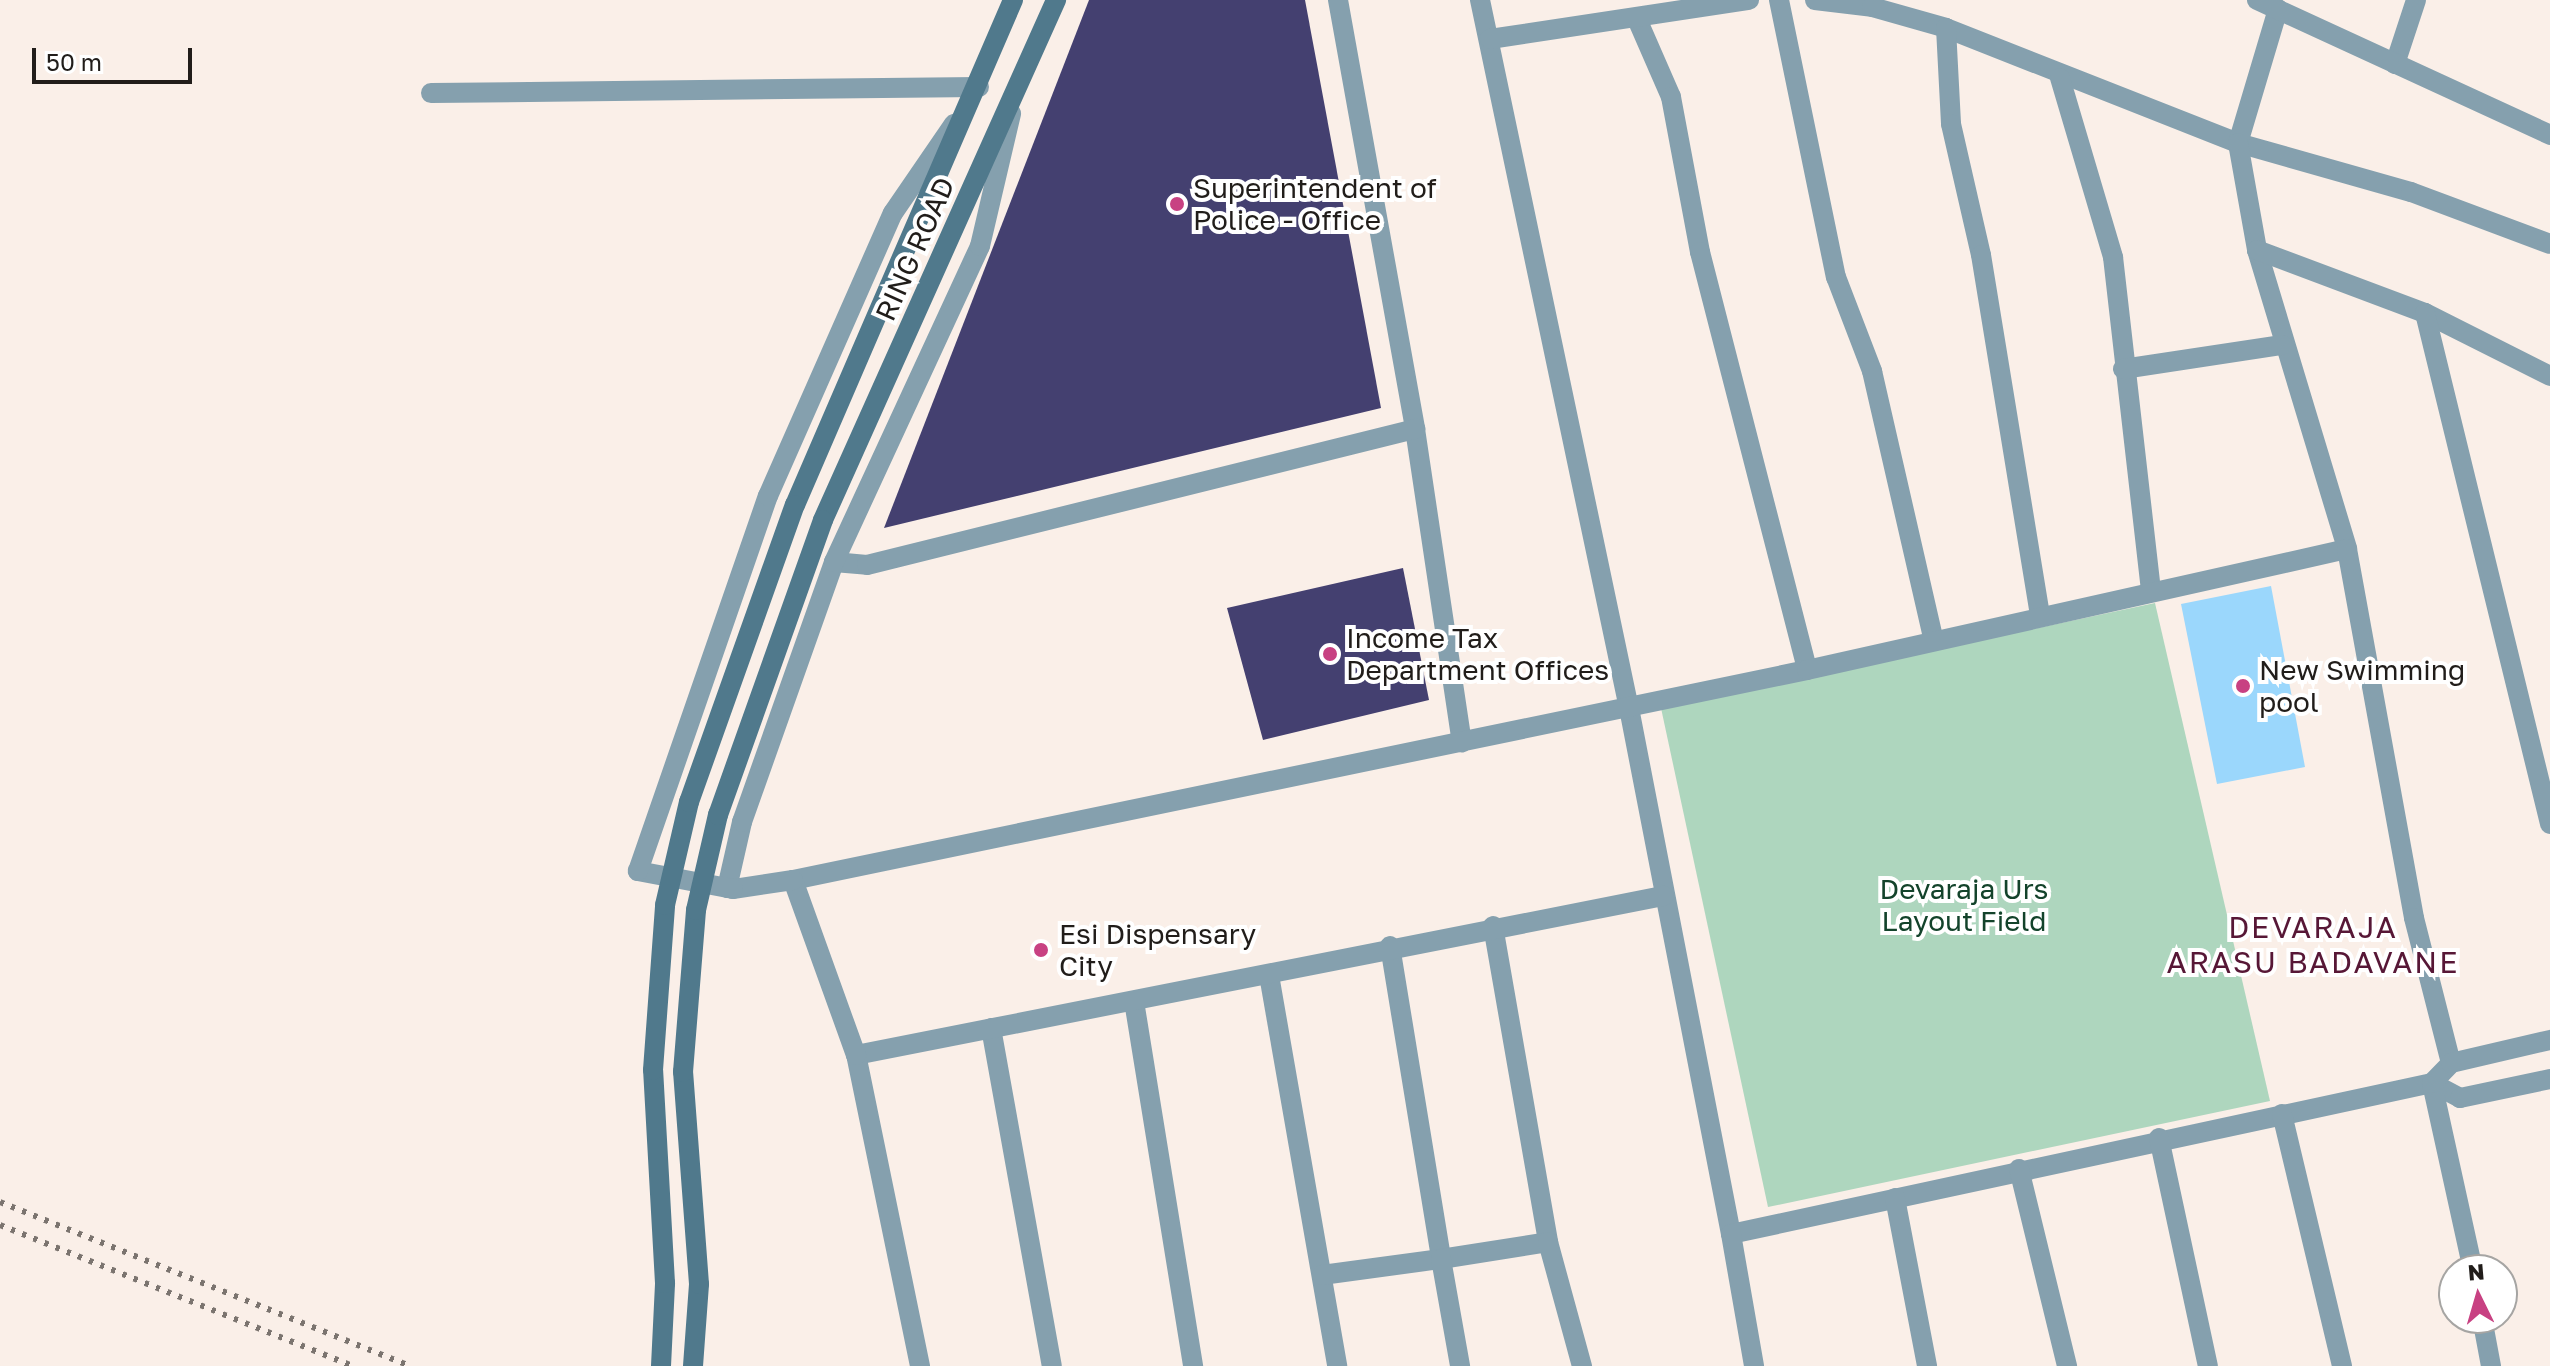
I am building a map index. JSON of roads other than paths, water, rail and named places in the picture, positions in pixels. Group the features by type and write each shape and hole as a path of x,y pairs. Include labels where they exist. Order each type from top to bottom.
{"main road":[{"path":"661,1366 665,1283 653,1070 665,905 689,802 795,505 979,87 1013,0"},
{"name":"RING ROAD","path":"693,1366 699,1284 683,1072 696,910 718,815 823,520 1056,0"}],"street":[{"path":"1338,0 1415,429 1462,742"},
{"path":"1480,0 1629,708 1754,1366"},
{"path":"1490,39 1749,0"},
{"path":"1779,0 1836,277 1872,371 1934,641"},
{"path":"1815,0 1872,7 1946,28 2060,78 2238,143 2411,192 2550,244"},
{"path":"2257,0 2550,135"},
{"path":"2395,64 2416,0"},
{"path":"2278,9 2238,143 2257,250 2282,345 2347,549 2414,918 2451,1063"},
{"path":"1637,19 1671,97 1700,252 1807,670"},
{"path":"1946,28 1951,124 1981,255 2040,617"},
{"path":"2060,78 2113,257 2123,369 2151,591"},
{"path":"431,93 979,87"},
{"path":"979,87 893,213 768,496 638,871 727,888 793,880 1629,708 2347,549"},
{"path":"727,888 742,822 834,562 980,246 1016,91"},
{"path":"2257,250 2425,313 2550,376"},
{"path":"2425,313 2550,824"},
{"path":"2123,369 2282,345"},
{"path":"834,562 867,565 1415,429"},
{"path":"793,880 856,1055 920,1366"},
{"path":"856,1055 1269,975 1390,946 1663,896"},
{"path":"1493,926 1548,1242 1582,1366"},
{"path":"1390,946 1460,1366"},
{"path":"1269,975 1337,1366"},
{"path":"1134,1001 1193,1366"},
{"path":"991,1028 1052,1366"},
{"path":"1731,1234 2159,1138 2432,1083 2451,1063 2550,1040"},
{"path":"2432,1083 2460,1098 2550,1079"},
{"path":"2432,1083 2469,1254"},
{"path":"2282,1114 2342,1366"},
{"path":"2159,1138 2208,1366"},
{"path":"2019,1169 2067,1366"},
{"path":"1895,1198 1927,1366"},
{"path":"1322,1275 1548,1242"},
{"path":"2485,1334 2491,1366"}],"water":[{"name":"New Swimming pool","path":"2271,586 2305,767 2217,784 2181,604"}],"railway":[{"path":"0,1202 409,1366"},
{"path":"0,1225 353,1366"}],"place":[{"name":"Superintendent of Police - Office","path":"1177,204"},
{"name":"Income Tax Department Offices","path":"1330,654"},
{"name":"New Swimming pool","path":"2243,686"},
{"name":"Esi Dispensary City","path":"1041,950"}],"district":[{"name":"DEVARAJA ARASU BADAVANE","path":"2313,944"}],"park label":[{"name":"Devaraja Urs Layout Field","path":"1964,905"}]}
